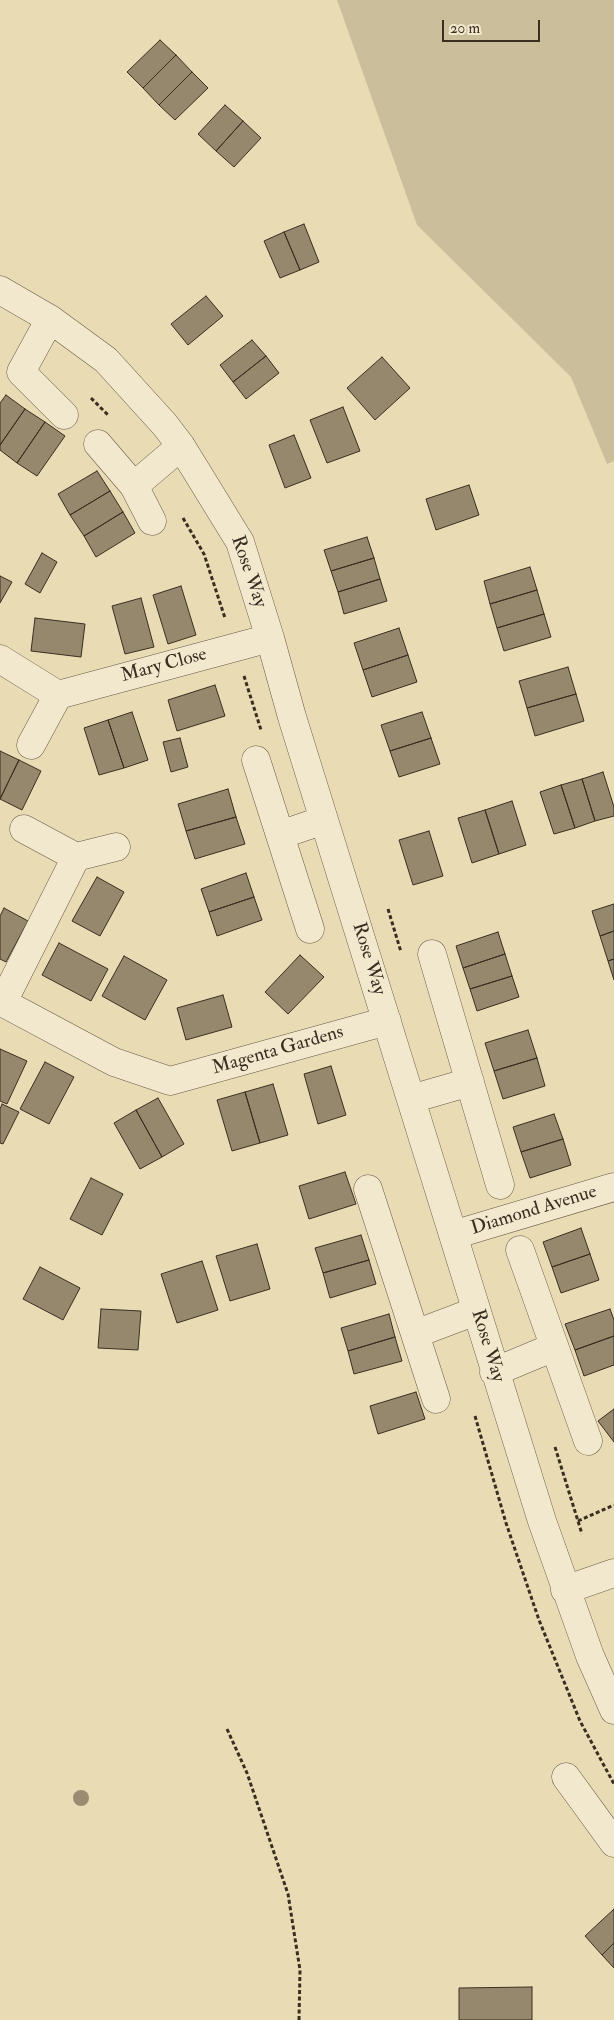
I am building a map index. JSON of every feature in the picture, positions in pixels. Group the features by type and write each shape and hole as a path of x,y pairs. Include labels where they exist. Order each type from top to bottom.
{"street":[{"name":"Rose Way","path":"0,290 50,318 106,360 165,425 181,446 240,542 494,1372 565,1590 590,1656 614,1710"},
{"path":"50,318 21,372 64,415"},
{"path":"98,444 134,486 152,521"},
{"path":"134,486 181,446"},
{"name":"Mary Close","path":"58,695 270,638"},
{"path":"7,663 58,695 31,745"},
{"path":"256,760 310,929"},
{"path":"280,835 324,820"},
{"path":"24,828 76,857 116,848"},
{"path":"2,1002 76,857"},
{"path":"432,954 500,1185"},
{"name":"Magenta Gardens","path":"2,1002 114,1062 170,1081 387,1021"},
{"path":"411,1099 470,1082"},
{"name":"Diamond Avenue","path":"453,1235 614,1187"},
{"path":"368,1189 436,1399"},
{"path":"520,1250 588,1441"},
{"path":"415,1334 476,1312"},
{"path":"494,1372 554,1347"},
{"path":"565,1590 614,1572"},
{"path":"566,1777 614,1843"}],"path":[{"path":"578,1521 614,1505"},
{"path":"227,1729 247,1773 288,1894 300,1970 299,2020"}],"shaded area":[{"path":"337,0 614,0 614,461 607,464 571,377 417,225"}],"building":[{"path":"160,40 176,55 143,88 127,72"},
{"path":"176,55 192,72 159,105 143,88"},
{"path":"192,72 208,88 175,120 159,105"},
{"path":"225,105 243,121 216,151 198,134"},
{"path":"243,121 261,138 234,167 216,151"},
{"path":"304,224 319,262 300,270 284,232"},
{"path":"284,232 300,270 280,278 264,241"},
{"path":"206,296 223,316 188,345 171,324"},
{"path":"252,340 266,356 233,382 220,365"},
{"path":"266,356 279,373 246,399 233,382"},
{"path":"382,357 410,388 375,420 347,388"},
{"path":"6,395 25,409 0,445 0,403"},
{"path":"343,407 360,451 327,463 310,420"},
{"path":"25,409 45,422 17,463 0,450 0,445"},
{"path":"45,422 65,436 37,476 17,463"},
{"path":"294,435 311,478 285,488 269,445"},
{"path":"97,471 110,491 70,515 58,494"},
{"path":"469,485 479,515 436,530 426,499"},
{"path":"110,491 123,512 84,536 70,515"},
{"path":"123,512 135,533 96,557 84,536"},
{"path":"367,537 374,558 331,571 324,550"},
{"path":"42,553 57,562 40,593 25,584"},
{"path":"374,558 380,579 338,592 331,571"},
{"path":"530,567 537,590 490,604 484,581"},
{"path":"0,576 12,582 0,603"},
{"path":"380,579 387,601 344,614 338,592"},
{"path":"181,586 196,635 168,644 153,595"},
{"path":"537,590 544,614 497,628 490,604"},
{"path":"141,598 154,647 125,654 112,606"},
{"path":"544,614 551,637 504,651 497,628"},
{"path":"35,618 85,624 81,657 31,651"},
{"path":"399,628 408,655 363,670 354,643"},
{"path":"408,655 417,682 372,697 363,670"},
{"path":"568,667 576,694 527,708 519,681"},
{"path":"215,685 225,716 177,731 168,700"},
{"path":"576,694 584,721 535,736 527,708"},
{"path":"132,712 148,760 124,768 108,720"},
{"path":"422,712 431,738 390,751 381,725"},
{"path":"108,720 124,768 99,775 84,728"},
{"path":"180,738 188,767 171,772 163,742"},
{"path":"431,738 440,764 399,777 390,751"},
{"path":"0,751 19,760 0,799"},
{"path":"19,760 41,771 22,810 0,799"},
{"path":"603,772 614,807 614,816 595,821 582,779"},
{"path":"582,779 595,821 575,828 561,785"},
{"path":"561,785 575,828 554,834 540,792"},
{"path":"228,789 236,817 186,831 178,804"},
{"path":"512,801 526,845 499,854 485,810"},
{"path":"485,810 499,854 472,863 458,818"},
{"path":"236,817 245,844 195,859 186,831"},
{"path":"429,831 443,876 413,885 399,840"},
{"path":"246,873 254,897 209,912 201,889"},
{"path":"97,877 124,892 100,936 72,921"},
{"path":"254,897 262,920 217,936 209,912"},
{"path":"614,904 614,931 600,936 592,911"},
{"path":"4,908 28,921 6,962 0,959 0,916"},
{"path":"614,931 614,959 608,961 600,936"},
{"path":"498,932 505,954 463,968 456,946"},
{"path":"59,943 108,969 91,1001 42,975"},
{"path":"505,954 512,976 470,989 463,968"},
{"path":"300,955 324,977 288,1014 265,992"},
{"path":"124,956 167,980 145,1020 102,996"},
{"path":"614,959 614,980 608,961"},
{"path":"512,976 519,997 477,1011 470,989"},
{"path":"223,995 232,1027 186,1040 177,1008"},
{"path":"528,1030 537,1058 494,1071 485,1043"},
{"path":"0,1049 27,1061 7,1104 0,1101"},
{"path":"537,1058 545,1086 503,1099 494,1071"},
{"path":"45,1062 74,1077 49,1124 20,1109"},
{"path":"331,1066 346,1115 318,1124 304,1074"},
{"path":"273,1084 288,1135 260,1143 245,1092"},
{"path":"245,1092 260,1143 232,1151 217,1100"},
{"path":"158,1098 184,1144 162,1157 136,1110"},
{"path":"2,1104 19,1112 3,1144 0,1143 0,1109"},
{"path":"136,1110 162,1157 140,1169 114,1123"},
{"path":"554,1114 563,1139 521,1152 513,1127"},
{"path":"563,1139 571,1165 530,1178 521,1152"},
{"path":"345,1172 356,1204 309,1219 299,1186"},
{"path":"91,1178 123,1194 102,1235 70,1219"},
{"path":"581,1228 590,1254 552,1267 543,1242"},
{"path":"361,1235 369,1260 323,1273 315,1248"},
{"path":"257,1244 270,1289 230,1301 216,1256"},
{"path":"590,1254 599,1280 561,1293 552,1267"},
{"path":"369,1260 376,1284 330,1298 323,1273"},
{"path":"202,1261 218,1310 177,1323 161,1274"},
{"path":"40,1267 80,1288 63,1320 23,1299"},
{"path":"101,1309 141,1311 138,1350 98,1348"},
{"path":"610,1309 614,1320 614,1336 575,1350 565,1324"},
{"path":"389,1314 395,1337 348,1351 341,1328"},
{"path":"614,1336 614,1365 584,1376 575,1350"},
{"path":"395,1337 402,1361 354,1374 348,1351"},
{"path":"416,1392 425,1419 378,1434 370,1406"},
{"path":"614,1409 614,1442 598,1421"},
{"path":"614,1909 614,1943 602,1955 585,1936"},
{"path":"614,1943 614,1968 602,1955"},
{"path":"532,1987 532,2020 459,2020 459,1988"}]}
